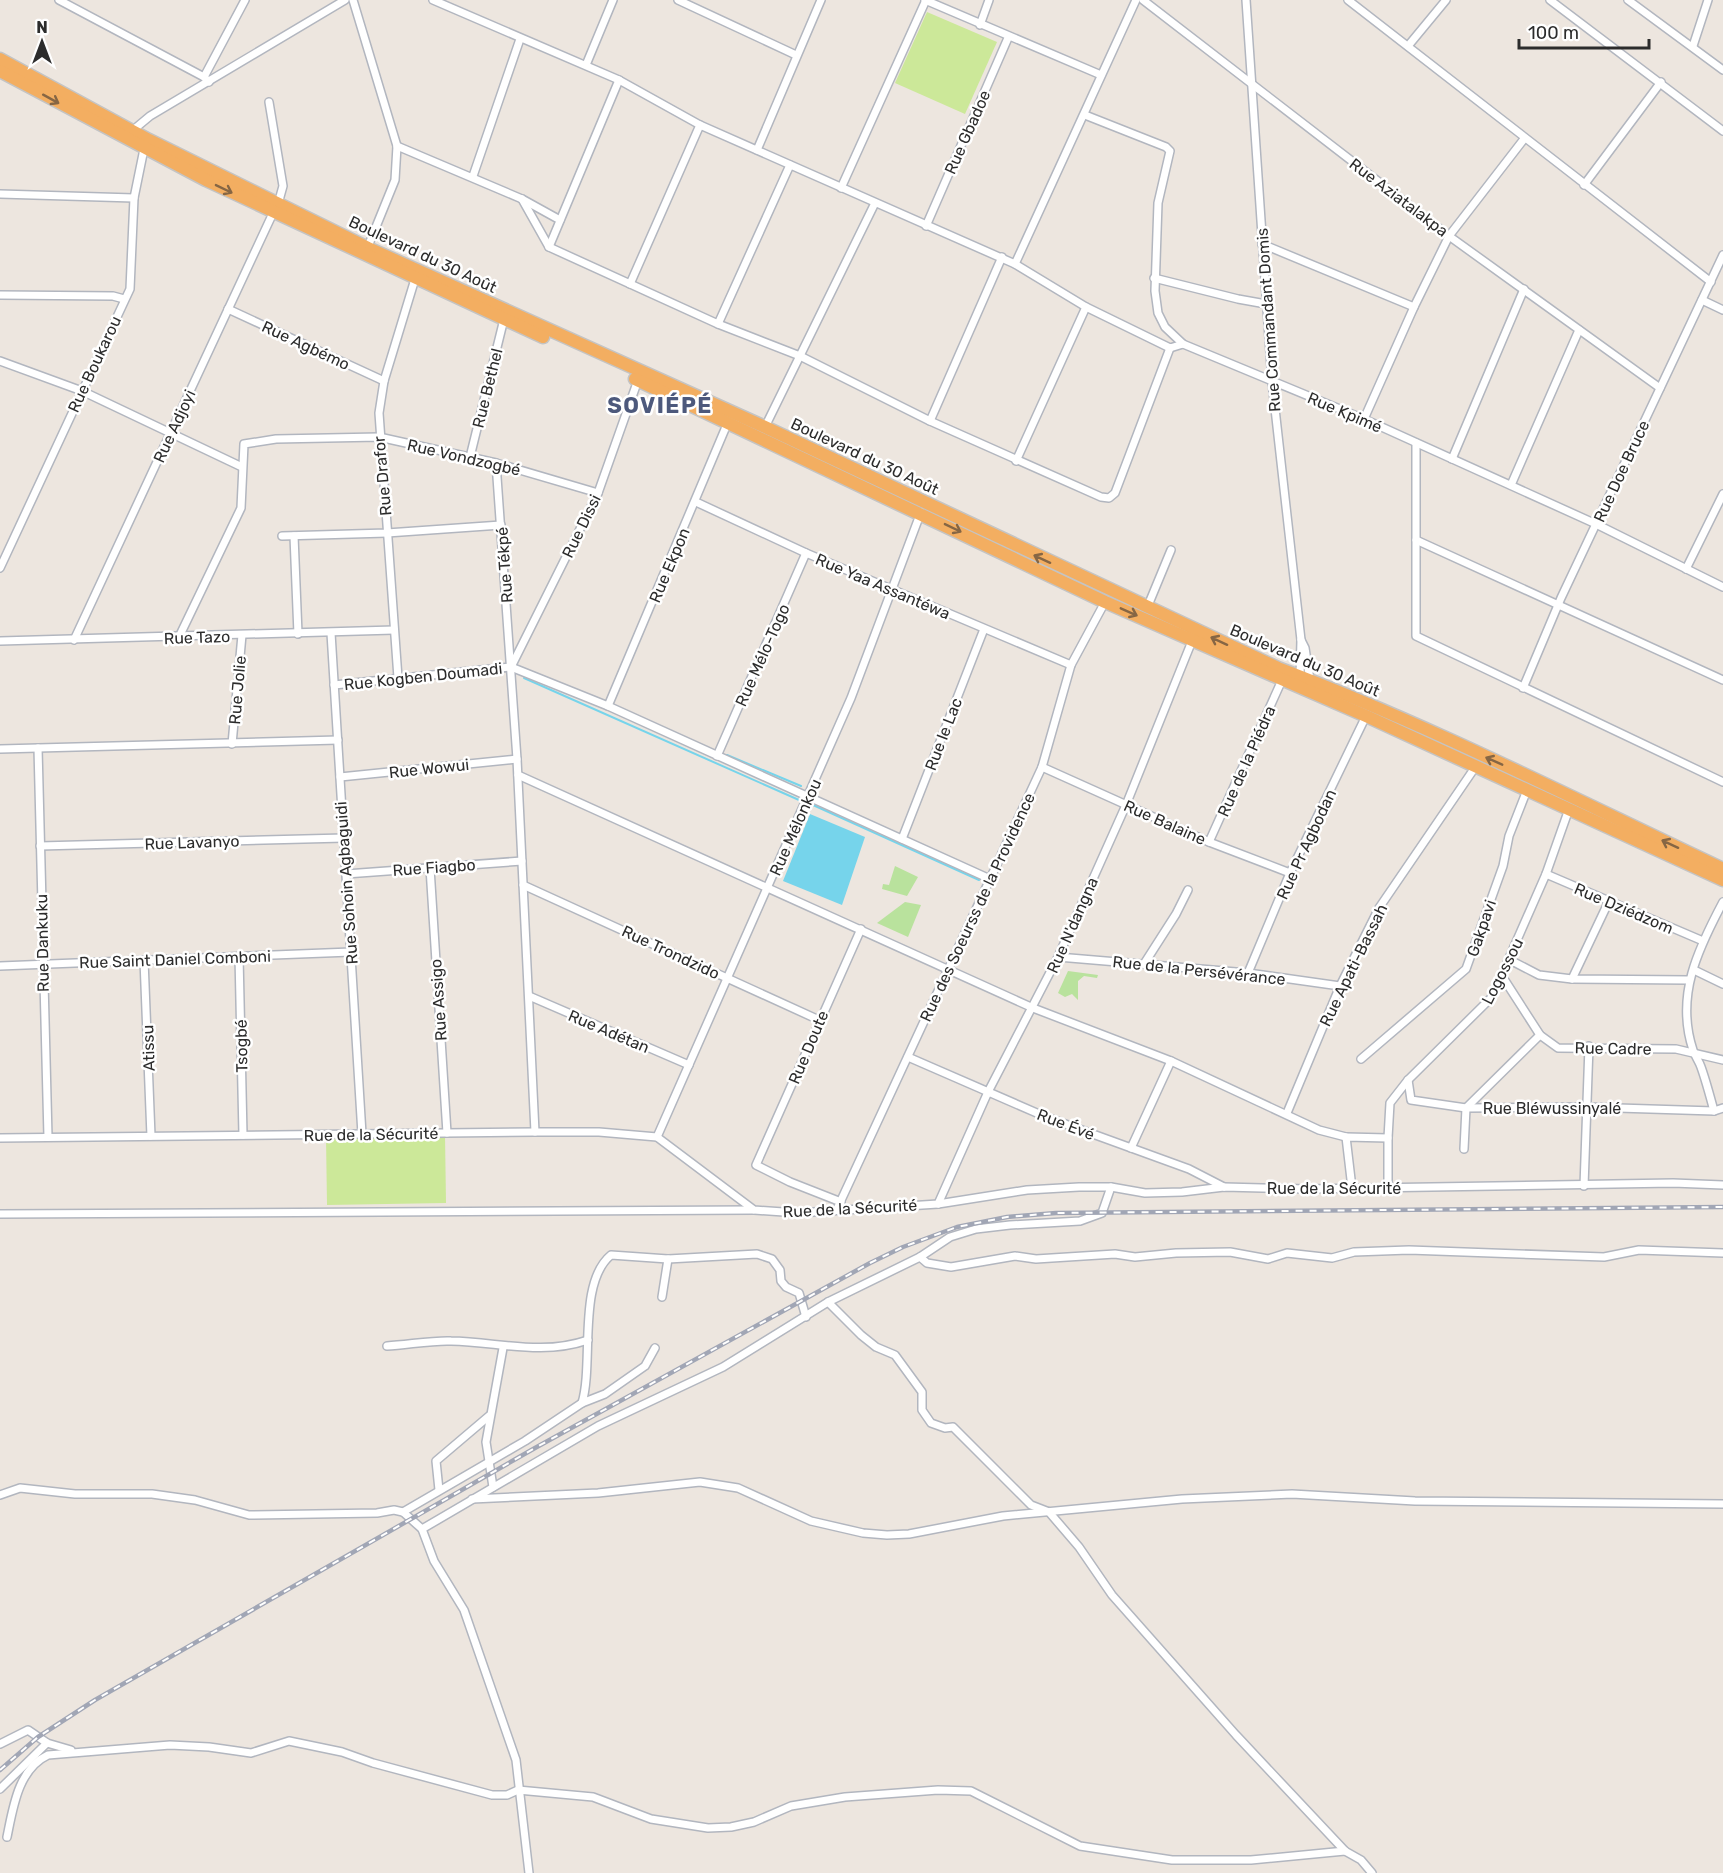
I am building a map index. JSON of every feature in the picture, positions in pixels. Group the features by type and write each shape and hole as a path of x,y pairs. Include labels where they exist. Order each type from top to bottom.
{"highway":[{"name":"Boulevard du 30 Août","path":"0,59 146,145 366,252 1147,608 1366,716 1527,790 1722,874"},
{"name":"Boulevard du 30 Août","path":"0,71 130,135"},
{"name":"Boulevard du 30 Août","path":"366,252 415,279 728,422 762,432"},
{"name":"Boulevard du 30 Août","path":"923,507 1105,602 1282,680 1303,683 1503,765 1722,874"}],"street":[{"path":"58,0 206,79"},
{"path":"206,79 245,0"},
{"path":"130,135 206,79 345,0"},
{"path":"353,0 397,146 395,180 366,252"},
{"path":"434,0 619,80 700,125 926,226 1002,257 1086,307 1170,348 1183,344 1165,327 1158,313 1154,278 1158,203 1170,151 1166,147 1084,115"},
{"path":"586,65 613,0"},
{"path":"678,0 796,56"},
{"path":"757,150 821,0"},
{"path":"841,188 925,0 1008,38 1101,75"},
{"path":"980,24 989,0"},
{"path":"1015,264 1136,0"},
{"name":"Rue Aziatalakpa","path":"1143,0 1449,236 1660,388"},
{"name":"Rue Commandant Domis","path":"1246,0 1272,382 1303,683"},
{"path":"1348,0 1711,282"},
{"path":"1408,45 1446,0"},
{"path":"1550,0 1661,81 1723,131"},
{"path":"1628,0 1723,70"},
{"path":"1693,46 1708,0"},
{"name":"Rue Gbadoe","path":"926,226 1008,38"},
{"path":"473,176 520,39"},
{"path":"549,247 619,80"},
{"path":"1584,185 1661,81"},
{"name":"Rue Adjoyi","path":"74,640 275,208 283,186 269,102"},
{"path":"630,284 700,125"},
{"path":"1364,419 1414,307 1449,236 1524,138"},
{"name":"Rue Boukarou","path":"0,568 130,289 134,198 146,145"},
{"path":"397,146 473,176 560,220"},
{"path":"718,324 790,165"},
{"path":"0,194 134,198"},
{"path":"522,199 549,247 718,324 800,356 930,421 1101,497 1109,498 1115,493 1170,348"},
{"path":"762,432 875,203"},
{"path":"1262,244 1414,307"},
{"name":"Rue Doe Bruce","path":"1523,688 1559,604 1723,255"},
{"path":"930,421 1002,257"},
{"path":"1154,278 1238,299 1266,303"},
{"name":"Rue Drafor","path":"398,678 379,437 380,397 415,279"},
{"path":"1452,459 1524,289"},
{"path":"0,295 112,296 124,300"},
{"path":"1702,300 1723,310"},
{"path":"1016,461 1086,307"},
{"name":"Rue Agbémo","path":"228,309 384,381"},
{"name":"Rue Bethel","path":"470,457 504,319"},
{"path":"1511,486 1579,330"},
{"name":"Rue Kpimé","path":"1183,344 1364,419 1596,524 1723,587"},
{"path":"0,361 82,391 170,435 242,467 244,480 241,507 179,637"},
{"name":"Rue Dissi","path":"511,667 598,493 638,380"},
{"name":"Rue Ekpon","path":"609,706 728,422"},
{"name":"Rue Vondzogbé","path":"242,467 244,444 276,439 379,437 496,463 598,493"},
{"path":"1416,443 1416,636 1723,782"},
{"name":"Rue Tékpé","path":"496,463 518,775 535,1132"},
{"path":"1686,569 1723,494"},
{"name":"Rue Yaa Assantéwa","path":"696,502 806,554 1071,665"},
{"name":"Rue Mélonkou","path":"657,1137 851,698 923,507"},
{"path":"282,536 387,533 501,525"},
{"path":"294,536 298,634"},
{"path":"1416,540 1723,680"},
{"path":"1147,608 1171,550"},
{"name":"Rue Mélo-Togo","path":"717,756 806,554"},
{"name":"Rue des Soeurss de la Providence","path":"839,1206 1042,767 1071,665 1105,602"},
{"name":"Rue le Lac","path":"902,839 984,629"},
{"name":"Rue Tazo","path":"0,641 394,630"},
{"name":"Rue Sohoin Agbaguidi","path":"331,633 362,1134"},
{"name":"Rue Jolie","path":"232,744 242,635"},
{"name":"Rue Commandant Domis","path":"1300,640 1305,648 1303,683"},
{"name":"Rue N'dangna","path":"938,1204 988,1092 1058,957 1126,805 1192,641"},
{"path":"511,667 609,706 990,879"},
{"name":"Rue Kogben Doumadi","path":"334,685 511,667"},
{"name":"Rue de la Piédra","path":"1209,842 1282,680"},
{"name":"Rue Pr Agbodan","path":"1248,973 1290,873 1366,716"},
{"path":"0,749 338,740"},
{"name":"Rue Dankuku","path":"38,748 48,1137"},
{"name":"Rue Wowui","path":"340,777 517,759"},
{"name":"Rue Apati-Bassah","path":"1287,1113 1340,986 1379,908 1476,766"},
{"name":"Rue Balaine","path":"1042,767 1209,842 1290,873"},
{"path":"518,775 1033,1008 1171,1061 1287,1113 1319,1130 1346,1137 1388,1138 1388,1188"},
{"name":"Gakpavi","path":"1361,1059 1466,969 1503,866 1509,836 1527,790"},
{"name":"Logossou","path":"1388,1138 1390,1103 1408,1080 1486,1007 1510,960 1546,874 1569,809"},
{"name":"Rue Lavanyo","path":"40,846 344,838"},
{"name":"Rue Fiagbo","path":"346,874 522,861"},
{"name":"Rue Assigo","path":"430,868 447,1133"},
{"name":"Rue Dziédzom","path":"1546,874 1703,941"},
{"name":"Rue Trondzido","path":"523,885 819,1020"},
{"path":"1144,964 1176,914 1188,890"},
{"path":"1572,979 1610,901"},
{"path":"1723,902 1719,918 1703,941 1694,970 1688,980 1687,1024 1693,1052 1700,1064 1714,1111 1723,1108"},
{"name":"Rue Doute","path":"839,1206 756,1165 861,930"},
{"name":"Rue Saint Daniel Comboni","path":"0,966 351,952"},
{"name":"Tsogbé","path":"239,956 243,1135"},
{"name":"Rue de la Persévérance","path":"1058,957 1248,973 1340,986"},
{"name":"Atissu","path":"144,960 151,1136"},
{"path":"1510,960 1539,975 1572,979 1688,980"},
{"path":"1694,970 1723,984"},
{"path":"1464,1149 1466,1108 1540,1035 1502,976"},
{"name":"Rue Adétan","path":"528,996 689,1065"},
{"name":"Rue Cadre","path":"1540,1035 1558,1048 1588,1046 1676,1049 1723,1060"},
{"path":"1584,1186 1588,1046"},
{"name":"Rue Évé","path":"908,1057 1046,1117 1189,1169 1224,1187"},
{"path":"1131,1148 1171,1061"},
{"name":"Rue Bléwussinyalé","path":"1408,1080 1411,1100 1466,1108 1586,1107 1714,1111"},
{"name":"Rue de la Sécurité","path":"0,1138 535,1132 599,1132 657,1137"},
{"path":"657,1137 754,1210"},
{"path":"1346,1137 1352,1188"},
{"name":"Rue de la Sécurité","path":"0,1214 754,1210 798,1213 839,1206 938,1204 1027,1190 1112,1187 1145,1193 1182,1192 1224,1187 1388,1188 1673,1183 1723,1185"},
{"path":"422,1529 598,1426 723,1366 828,1302 920,1257 950,1237 976,1229 1088,1219 1102,1212 1112,1187"},
{"path":"920,1257 927,1263 951,1267 1014,1256 1036,1259 1115,1254 1135,1257 1176,1253 1230,1252 1268,1259 1287,1253 1332,1258 1354,1252 1409,1250 1604,1257 1639,1250 1723,1252"},
{"path":"582,1403 588,1340 588,1308 604,1261 611,1255 668,1259 758,1254 772,1259 780,1270 781,1281 786,1287 799,1293 803,1299 806,1317"},
{"path":"662,1297 668,1259"},
{"path":"828,1302 876,1347 895,1355 922,1392 922,1410 931,1423 945,1428 952,1427 1030,1506 1049,1512 1079,1547 1113,1595 1236,1735 1345,1851 1361,1860 1372,1873"},
{"path":"387,1346 449,1341 503,1348 551,1348 588,1340"},
{"path":"493,1487 486,1442 503,1348"},
{"path":"403,1512 525,1441 582,1403 605,1395 645,1366 655,1348"},
{"path":"439,1490 436,1461 489,1416"},
{"path":"472,1499 598,1493 700,1482 738,1488 811,1521 863,1533 887,1535 909,1534 1003,1516 1182,1499 1292,1494 1414,1501 1723,1504"},
{"path":"0,1495 20,1488 75,1494 174,1495 249,1515 377,1513 394,1510 403,1512 422,1529 434,1561 464,1610 516,1760 529,1873"},
{"path":"0,1744 28,1730 47,1743 76,1752"},
{"path":"7,1838 12,1807 36,1761 48,1755 181,1745 251,1753 289,1741 342,1752 373,1763 492,1796 507,1796 518,1790 593,1797 651,1819 708,1828 731,1827 754,1822 791,1806 845,1797 938,1790 971,1791 1080,1846 1172,1860 1251,1860 1345,1851"},
{"path":"0,1789 47,1743"}],"green space":[{"path":"927,12 997,42 965,114 895,83"},
{"path":"895,866 918,877 907,896 882,889 883,884 889,885"},
{"path":"905,902 921,905 908,937 877,923"},
{"path":"1068,971 1098,975 1097,978 1084,976 1078,981 1078,1000 1072,994 1065,997 1058,993"},
{"path":"445,1135 446,1203 327,1205 326,1137"}],"water":[{"path":"810,814 865,837 842,905 783,881"}],"waterway":[{"path":"524,678 799,800"},
{"path":"727,755 801,786"},
{"path":"813,805 979,880"}],"railway":[{"path":"0,1770 38,1737 95,1700 535,1448 870,1263 903,1247 957,1227 1007,1217 1056,1213 1723,1207"}],"district":[{"name":"SOVIÉPÉ","path":"660,405"}]}
